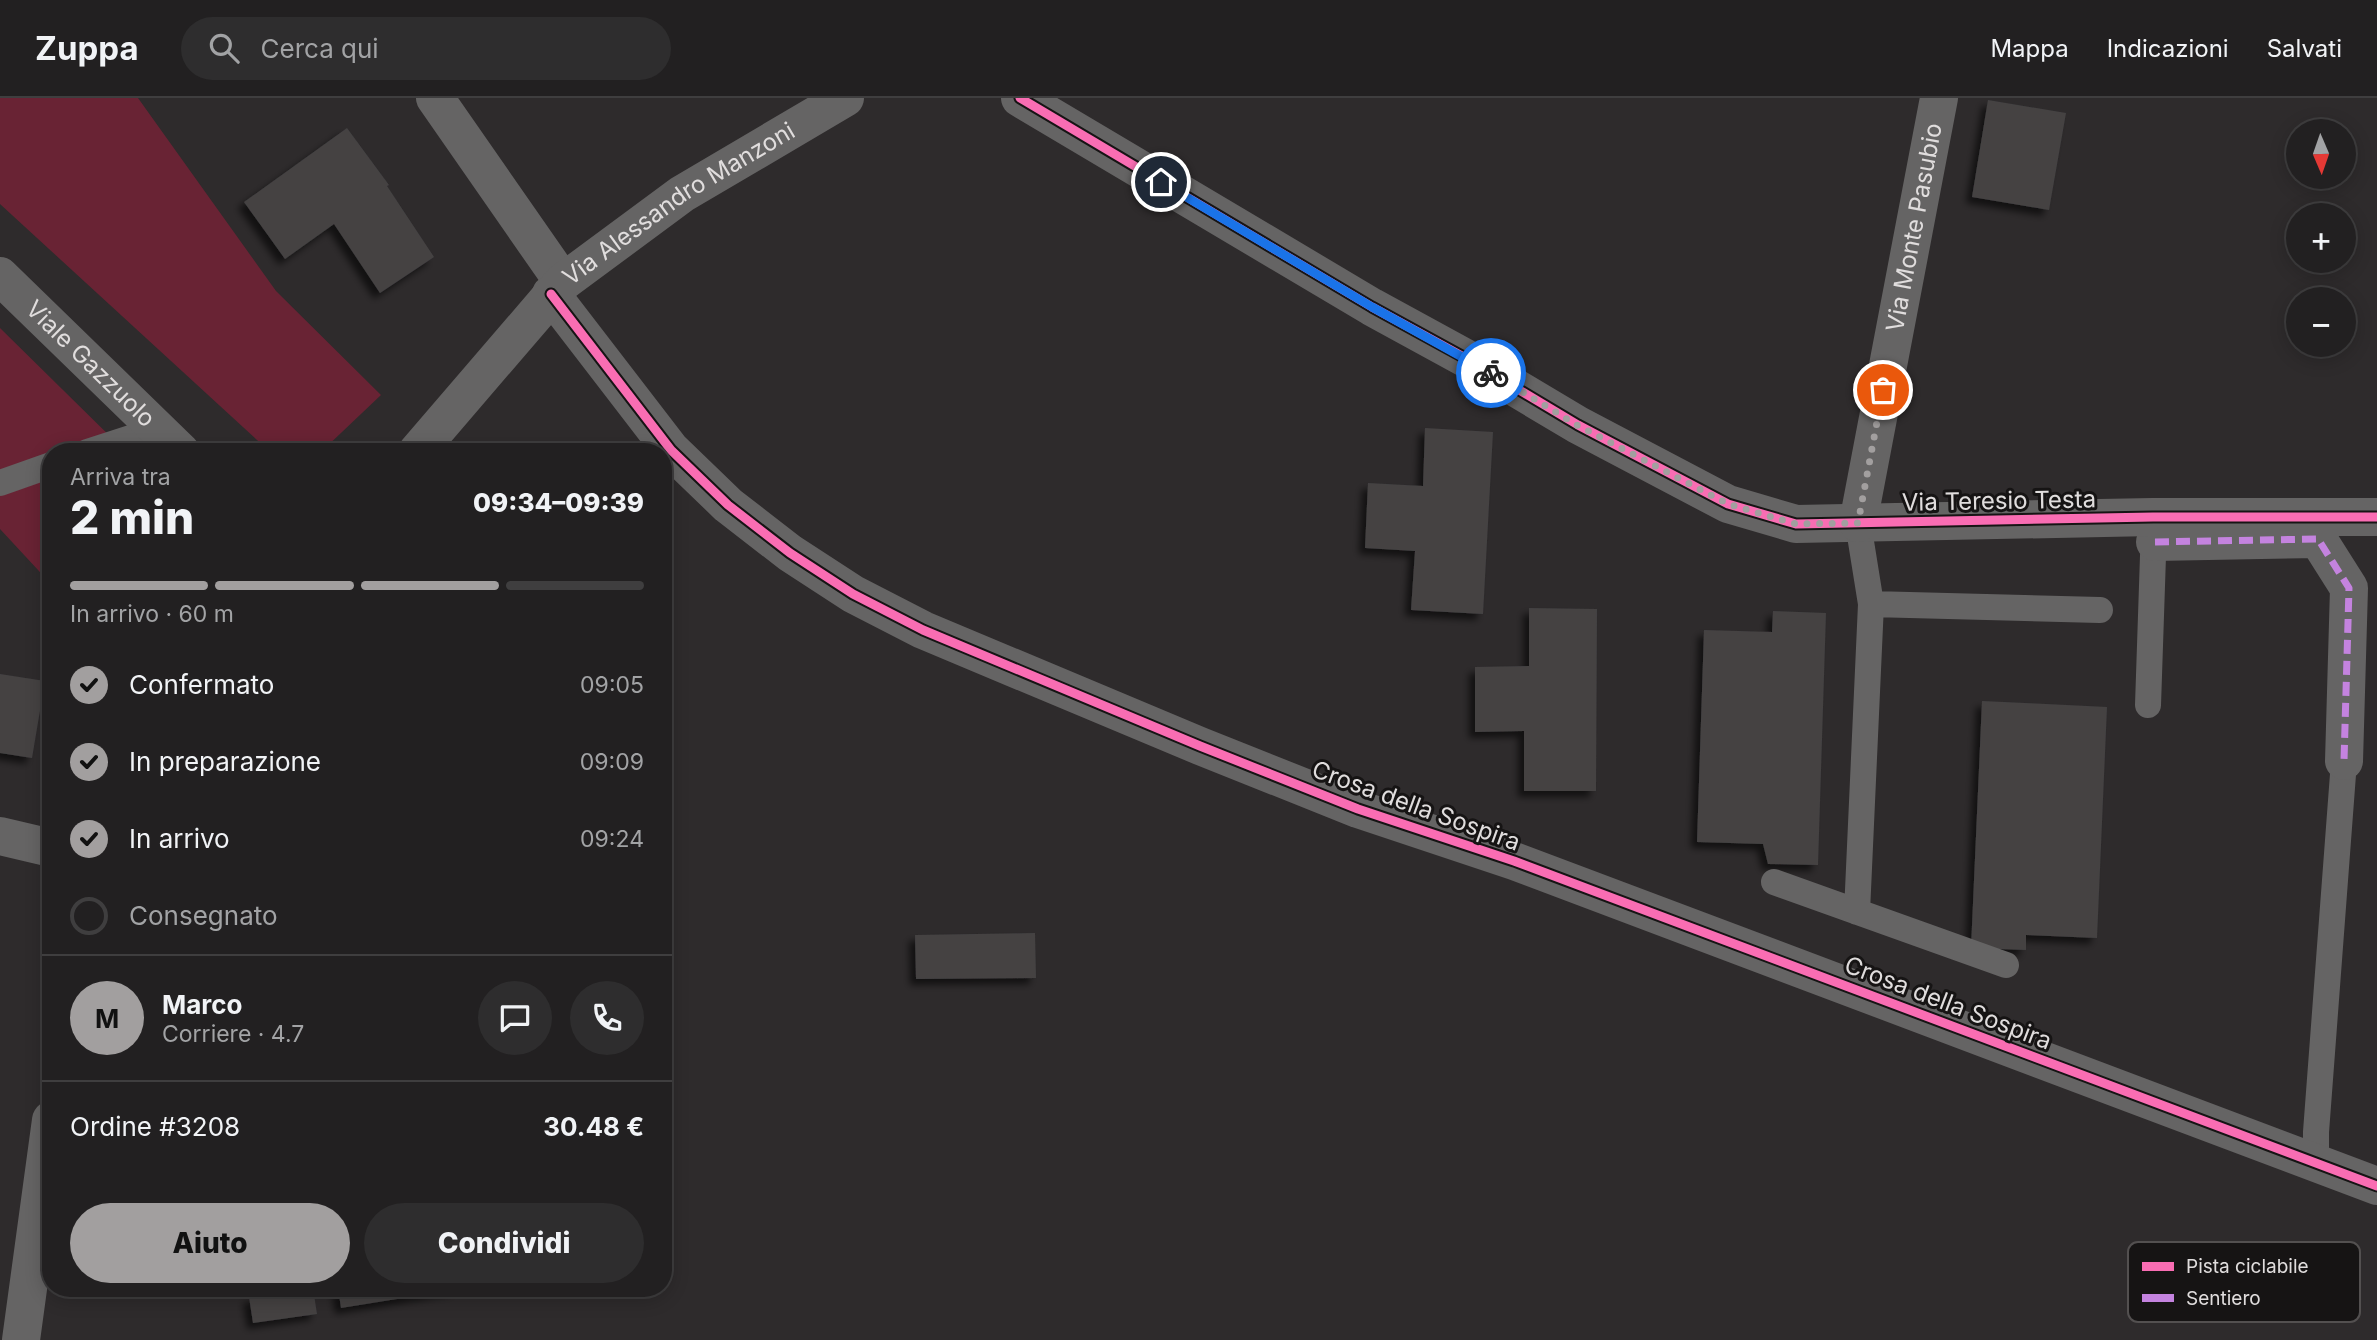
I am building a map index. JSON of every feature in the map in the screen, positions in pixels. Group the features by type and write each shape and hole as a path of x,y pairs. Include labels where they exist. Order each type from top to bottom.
{"street":[{"name":"Crosa della Sospira","path":"435,98 557,288 666,443"},
{"name":"Via Alessandro Manzoni","path":"425,443 557,288 681,194 845,98"},
{"name":"Via Teresio Testa","path":"1020,98 1577,425 1728,504 1796,524 2154,529 2377,517"},
{"name":"Via Monte Pasubio","path":"1858,523 1940,98"},
{"name":"Viale Gazzuolo","path":"0,276 169,440"},
{"name":"Crosa della Sospira","path":"672,451 727,505 790,554 853,594 923,630 1358,809 1514,861 2377,1186"},
{"path":"2154,529 2318,539 2350,588 2344,761"},
{"path":"0,836 42,846"},
{"path":"21,1340 42,1186"}],"lane":[{"path":"148,443 169,440"},
{"path":"0,483 42,467"},
{"path":"1857,912 1871,604 1858,523"},
{"path":"2147,705 2154,529"},
{"path":"1871,604 2100,610"},
{"path":"2316,1162 2344,761"},
{"path":"1774,882 2007,965"}],"shaded area":[{"path":"0,98 138,98 276,291 381,395 330,443 260,443 0,204"},
{"path":"0,328 117,443 42,443 42,574 0,529"}],"building":[{"path":"1988,100 2066,113 2049,210 1972,197"},
{"path":"347,128 389,185 387,186 434,257 380,293 334,224 285,259 244,202"},
{"path":"1425,428 1493,432 1483,614 1411,610 1415,551 1365,548 1368,483 1423,486"},
{"path":"1529,608 1597,609 1596,791 1524,791 1524,731 1475,732 1475,667 1529,666"},
{"path":"1773,611 1826,613 1818,865 1768,864 1763,844 1697,842 1704,630 1772,632"},
{"path":"0,674 42,681 42,699 32,758 0,753"},
{"path":"1982,701 2107,707 2097,938 2026,935 2026,950 1971,948"},
{"path":"1035,933 1036,978 916,979 915,935"},
{"path":"249,1297 314,1297 317,1314 253,1323"},
{"path":"339,1297 409,1297 341,1308"}],"marked path":[{"path":"2155,542 2318,539 2349,588 2344,761"}],"cycle path":[{"path":"1020,98 1372,307 1469,360 1578,425 1728,504 1796,524 2153,517 2377,517"},
{"path":"551,294 666,443"},
{"path":"672,451 728,505 790,553 853,594 923,630 1358,809 1514,861 2377,1186"}],"way so far":[{"path":"1491,373 1577,425 1728,504 1796,524 1858,523 1883,390"}],"route":[{"path":"1161,182 1372,307 1491,373"}]}
